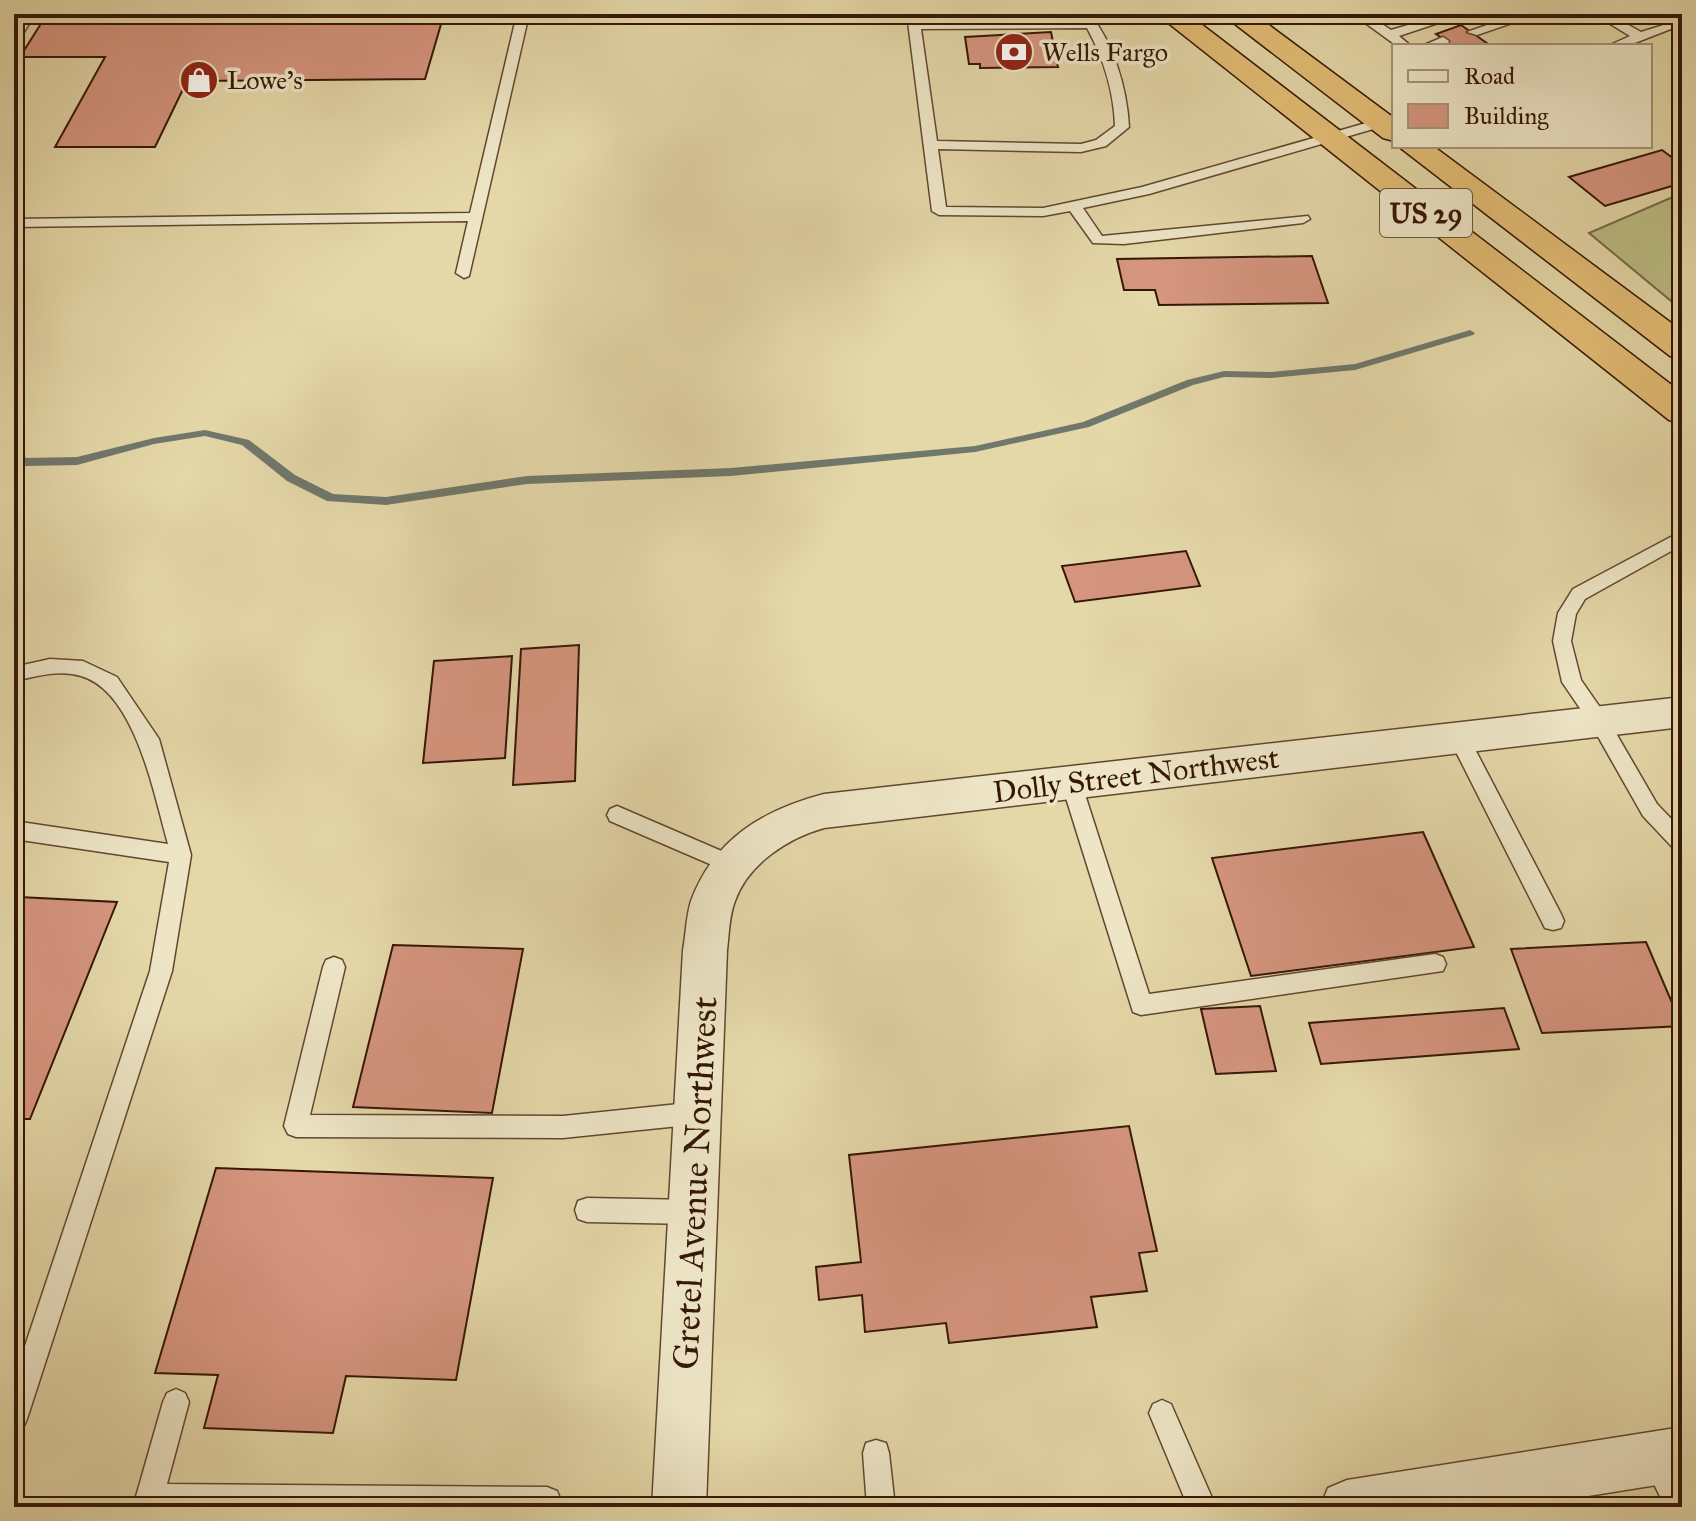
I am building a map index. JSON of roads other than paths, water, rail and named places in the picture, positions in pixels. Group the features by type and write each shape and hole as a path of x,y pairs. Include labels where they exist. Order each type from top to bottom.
{"highway":[{"name":"US 29","path":"1171,14 1682,411"},
{"path":"1236,14 1390,124"},
{"name":"US 29","path":"1416,148 1682,348"}],"street":[{"name":"Dolly Street Northwest","path":"733,865 752,845 795,817 824,811 1682,712"},
{"name":"Gretel Avenue Northwest","path":"679,1507 705,950 713,900 733,865"},
{"path":"1347,1507 1668,1456"}],"lane":[{"path":"14,37 29,14"},
{"path":"464,273 523,14"},
{"path":"1359,14 1402,44"},
{"path":"1388,35 1459,14"},
{"path":"1600,14 1640,37"},
{"path":"1473,32 1528,15"},
{"path":"1487,43 1528,15"},
{"path":"931,145 1081,148 1101,143 1122,127 1123,114 1105,53 1087,18 913,18 939,211 1043,212 1144,191 1390,124"},
{"path":"1620,44 1670,27"},
{"path":"1434,44 1443,41"},
{"path":"1074,206 1098,240 1124,240 1303,219"},
{"path":"14,223 478,217"},
{"path":"1682,537 1579,594 1567,613 1562,641 1572,682 1599,721 1650,810 1682,844"},
{"path":"14,674 50,666 83,668 110,682 149,739 181,855 161,971 14,1419"},
{"path":"1459,738 1553,921"},
{"path":"1071,782 1141,1005 1435,964"},
{"path":"617,815 733,865"},
{"path":"14,830 181,855"},
{"path":"334,967 296,1126 563,1127 698,1113"},
{"path":"587,1210 693,1212"},
{"path":"176,1402 148,1503 547,1501"},
{"path":"1162,1413 1202,1507"},
{"path":"876,1453 881,1507"},
{"path":"1668,1456 1680,1507"}],"waterway":[{"path":"14,456 26,462 77,461 154,441 205,433 245,442 291,478 331,498 386,501 527,480 731,472 975,449 1085,425 1190,382 1224,374 1271,375 1355,367 1470,333"}],"place":[{"name":"Wells Fargo","path":"1014,52"},
{"name":"Lowe's","path":"199,80"}]}
